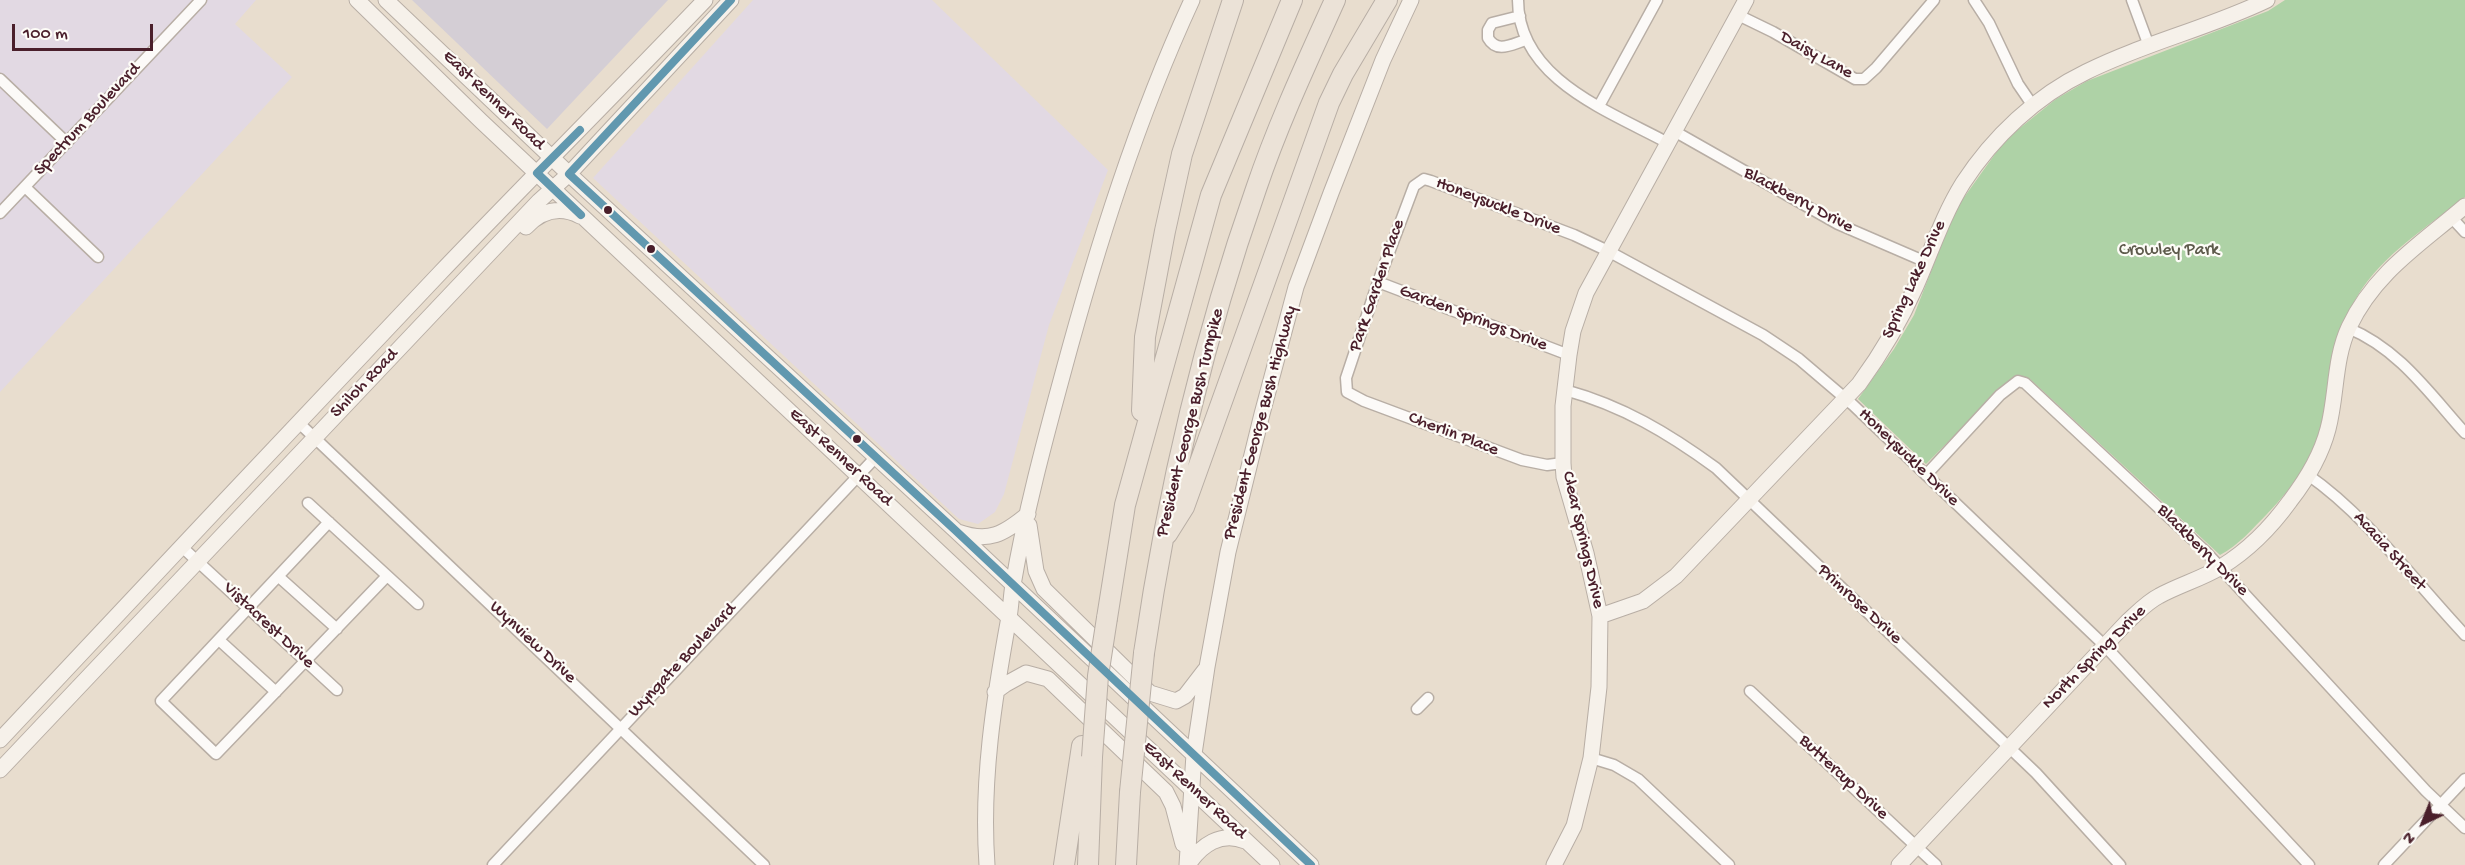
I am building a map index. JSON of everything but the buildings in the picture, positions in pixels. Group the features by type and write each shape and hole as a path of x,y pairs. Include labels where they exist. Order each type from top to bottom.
{"highway":[{"path":"1141,441 1145,337 1165,231 1182,154 1233,0"},
{"path":"1064,865 1087,752 1125,505 1141,441 1211,195 1292,0"},
{"name":"President George Bush Turnpike","path":"1126,865 1130,792 1144,652 1162,541 1197,385 1245,221 1277,132 1335,0"},
{"path":"1162,541 1184,507 1329,103 1343,74 1387,0"},
{"path":"1087,752 1088,865"}],"main road":[{"name":"East Renner Road","path":"357,0 553,189 1272,865"},
{"name":"East Renner Road","path":"386,0 569,174 874,459 955,530 1311,865"},
{"name":"Shiloh Road","path":"0,740 415,299 705,0"},
{"name":"Shiloh Road","path":"0,770 465,278 569,174 732,0"},
{"path":"987,865 986,785 990,723 1013,586 1044,442 1078,320 1114,205 1158,81 1192,0"},
{"name":"President George Bush Highway","path":"1187,865 1194,754 1228,552 1296,287 1383,60 1411,0"},
{"name":"Clear Springs Drive","path":"1554,865 1574,826 1591,758 1599,687 1600,616 1586,553 1564,477 1565,390 1573,331 1586,293 1746,0"},
{"name":"Spring Lake Drive","path":"1600,616 1643,602 1661,589 1846,399 1874,363 1913,293 1947,213 1963,184 1988,150 2033,106 2087,71 2235,15 2267,0"},
{"path":"657,48 672,62"},
{"name":"North Spring Drive","path":"1899,865 2127,622 2157,597 2220,567 2260,536 2289,503 2319,458 2329,428 2339,355 2348,328 2368,292 2389,269 2465,206"},
{"path":"465,278 478,275 538,214 555,211 572,212 586,220"},
{"path":"673,301 691,302 701,297"},
{"path":"415,299 431,314"},
{"path":"720,346 732,339 753,346"},
{"path":"955,530 971,537 984,538 1010,529 1028,513"},
{"path":"1028,513 1036,571 1044,589 1150,693 1176,701 1185,696 1207,667"},
{"path":"77,659 91,673"},
{"path":"995,692 1026,673 1048,679 1166,792 1180,831 1187,865"},
{"path":"1187,865 1207,844 1221,838 1236,837 1248,843"}],"street":[{"name":"Spectrum Boulevard","path":"0,213 201,0"},
{"name":"Blackberry Drive","path":"1518,0 1526,40 1540,64 1556,78 1599,106 1671,137 1838,224 1926,262"},
{"path":"1599,106 1657,0"},
{"name":"Daisy Lane","path":"1738,15 1773,32 1855,79 1864,79 1934,0"},
{"path":"1974,0 1989,23 2018,84 2033,106"},
{"path":"2132,0 2149,46"},
{"path":"1520,16 1492,23 1488,30 1488,38 1491,44 1501,47 1526,40"},
{"path":"0,79 67,143"},
{"name":"Honeysuckle Drive","path":"1418,181 1424,179 1431,181 1574,235 1608,251 1780,345 1846,399 2104,645 2309,865"},
{"name":"Park Garden Place","path":"1347,392 1346,378 1378,282 1407,202 1418,181"},
{"path":"25,187 98,257"},
{"path":"2452,218 2465,232"},
{"name":"Garden Springs Drive","path":"1378,282 1569,355"},
{"path":"2348,328 2372,338 2404,364 2465,433"},
{"name":"Blackberry Drive","path":"1926,475 2006,390 2018,381 2025,382 2220,567 2440,805 2465,828"},
{"name":"Primrose Drive","path":"1565,390 1624,410 1673,438 1716,468 2036,773 2120,865"},
{"name":"Cherlin Place","path":"1347,392 1364,401 1507,455 1547,465 1563,463"},
{"name":"Wynview Drive","path":"299,423 764,865"},
{"name":"Wyngate Boulevard","path":"493,865 874,459"},
{"name":"Acacia Street","path":"2308,475 2330,490 2357,517 2465,635"},
{"path":"308,504 418,604"},
{"path":"329,522 161,701 216,754 387,576"},
{"name":"Vistacrest Drive","path":"182,547 337,690"},
{"path":"279,576 337,628"},
{"path":"219,640 276,692"},
{"name":"Buttercup Drive","path":"1750,691 1936,865"},
{"path":"1417,709 1428,698"},
{"path":"1591,758 1614,765 1638,779 1729,865"},
{"path":"2384,865 2465,779"}],"shaded area":[{"path":"0,0 256,0 235,24 292,77 0,392"},
{"path":"412,0 668,0 547,129"},
{"path":"753,0 932,0 1108,170 1049,325 1004,494 995,512 978,524 959,519 593,178"}],"green space":[{"name":"Crowley Park","path":"2285,0 2465,0 2465,197 2393,254 2368,280 2358,295 2342,327 2335,350 2327,385 2322,427 2311,454 2296,480 2245,536 2220,555 2030,379 2007,383 1926,464 1858,399 1894,349 1914,315 1955,210 2005,140 2056,99 2087,81 2268,11"}],"transit line":[{"path":"731,0 569,174 955,530 1311,865"},
{"path":"580,130 537,173 581,215"}]}
